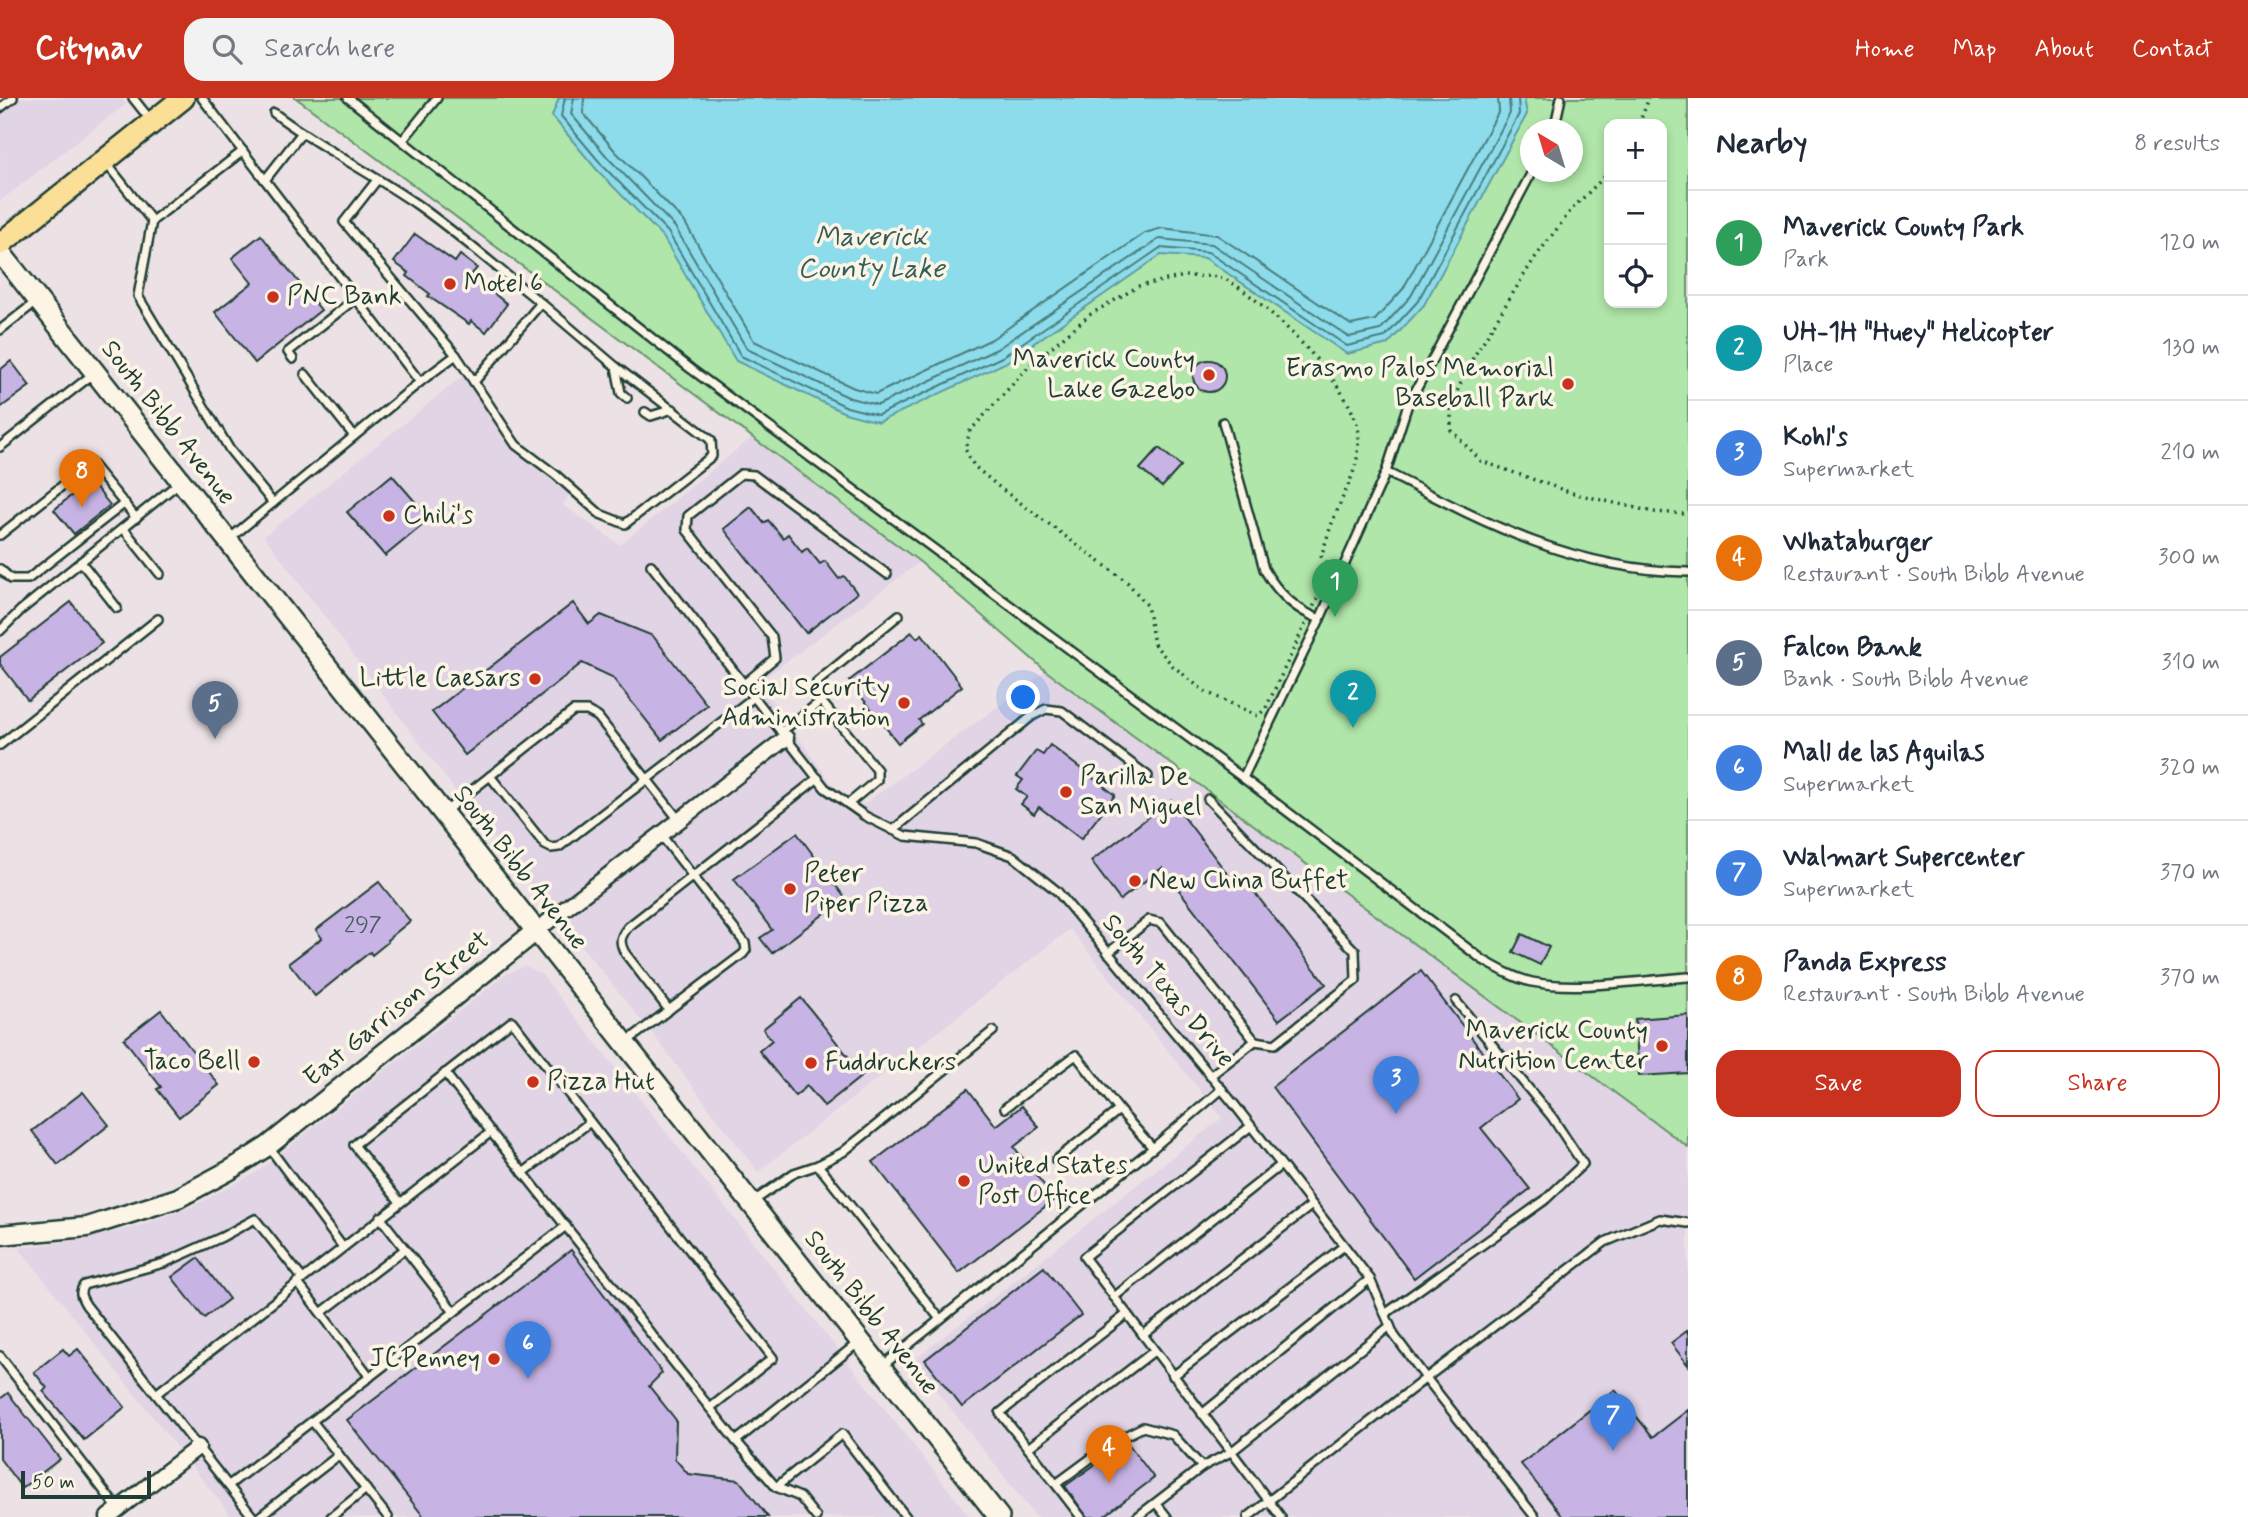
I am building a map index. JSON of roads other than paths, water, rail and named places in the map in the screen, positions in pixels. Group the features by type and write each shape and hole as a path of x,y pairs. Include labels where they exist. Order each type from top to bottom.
{"main road":[{"path":"0,244 183,98"},
{"name":"South Bibb Avenue","path":"0,252 999,1517"}],"street":[{"name":"East Garrison Street","path":"0,1235 87,1227 178,1198 268,1146 784,735"},
{"path":"113,1513 198,1447"}],"lane":[{"path":"0,108 13,98"},
{"path":"133,98 152,122"},
{"path":"202,98 420,382"},
{"path":"348,98 691,369 1244,778 1483,960 1507,974 1533,982 1563,984 1688,976"},
{"path":"403,140 437,98"},
{"path":"1556,119 1561,98"},
{"path":"274,113 301,134 377,180 419,206 615,366 711,440 712,456 625,524 600,514 516,445 456,355 344,222 377,180"},
{"path":"265,180 301,134"},
{"path":"243,151 152,221 138,296 230,450 273,503"},
{"path":"105,160 152,221"},
{"path":"1244,778 1386,472 1406,407 1527,182"},
{"path":"293,359 288,352 356,298"},
{"path":"0,330 38,300"},
{"path":"474,382 541,303"},
{"path":"227,540 456,355"},
{"path":"615,366 621,393 627,398"},
{"path":"0,447 94,372"},
{"path":"305,374 354,436"},
{"path":"645,412 651,416 673,409"},
{"path":"1223,422 1264,569 1286,599 1309,615 1320,619"},
{"path":"0,535 91,463 136,518"},
{"path":"1386,472 1489,525 1555,551 1619,567 1688,572"},
{"path":"744,684 775,658 772,637 687,530 688,516 741,474 754,475 887,574"},
{"path":"1,628 181,482"},
{"path":"0,569 11,579 27,579 125,503"},
{"path":"123,528 160,574"},
{"path":"81,562 117,608"},
{"name":"South Texas Drive","path":"651,565 825,788 865,816 905,836 976,843 1013,856 1057,891 1222,1089 1370,1279 1394,1335 1535,1517"},
{"path":"848,804 877,780 877,770 821,701 817,682 899,615"},
{"path":"0,745 158,619"},
{"path":"490,776 545,845 559,848 754,697"},
{"path":"784,735 821,701"},
{"path":"893,830 1032,716 1046,709 1062,711 1149,776"},
{"path":"442,813 573,711 587,712 598,717 679,820"},
{"path":"669,1010 625,953 621,936 693,875 818,778"},
{"path":"1108,953 1149,920 1161,923 1255,1041 1275,1044 1356,980 1355,951 1208,799"},
{"path":"625,1043 746,950 745,943 661,835"},
{"path":"1385,1314 1545,1200 1583,1164 1552,1117 1456,1001"},
{"path":"400,1202 355,1145 512,1021 772,1358 710,1408"},
{"path":"751,1203 794,1173 818,1165 843,1152 993,1031"},
{"path":"1210,1076 1255,1041"},
{"path":"1005,1108 1076,1055 1119,1111 1153,1148"},
{"path":"445,1073 736,1441 776,1487 800,1497 816,1517"},
{"path":"881,1368 1222,1089"},
{"path":"1056,1160 1119,1111"},
{"path":"523,1173 590,1122"},
{"path":"1251,1126 1084,1257 1281,1517"},
{"path":"156,1394 491,1132"},
{"path":"268,1146 342,1246"},
{"path":"818,1165 940,1319"},
{"path":"1114,1297 1281,1165"},
{"path":"1143,1335 1312,1205"},
{"path":"380,1217 454,1312"},
{"path":"253,1517 86,1305 80,1296 84,1285 164,1263 255,1219 370,1377"},
{"path":"1248,1517 1605,1242 1660,1219 1688,1223"},
{"path":"229,1485 566,1226"},
{"path":"1173,1376 1343,1246"},
{"path":"321,1313 405,1249"},
{"path":"1202,1414 1370,1279"},
{"path":"1081,1517 1000,1413 1127,1314"},
{"path":"1137,1517 1202,1467 1231,1452 1390,1326"},
{"path":"736,1441 859,1342"},
{"path":"1028,1448 1154,1351"},
{"path":"0,1356 113,1513"},
{"path":"312,1421 388,1517"},
{"path":"1056,1484 1112,1442 1143,1427 1173,1435 1202,1467"},
{"path":"776,1487 842,1434 906,1517"},
{"path":"259,1517 339,1455"},
{"path":"331,1517 366,1489"},
{"path":"1156,1503 1167,1517"}],"water":[{"name":"Maverick County Lake","path":"559,98 1524,98 1527,114 1524,119 1520,119 1520,127 1424,305 1388,344 1347,354 1205,258 1161,255 1005,363 879,422 845,413 736,361 663,237 597,170 552,116"}],"place":[{"name":"Motel 6","path":"450,284"},
{"name":"PNC Bank","path":"273,297"},
{"name":"Maverick County Lake Gazebo","path":"1209,375"},
{"name":"Erasmo Palos Memorial Baseball Park","path":"1568,384"},
{"name":"Panda Express","path":"82,507"},
{"name":"Chili's","path":"389,516"},
{"name":"Maverick County Park","path":"1335,617"},
{"name":"Little Caesars","path":"535,679"},
{"name":"Social Security Administration","path":"904,703"},
{"name":"UH-1H \"Huey\" Helicopter","path":"1353,728"},
{"name":"Falcon Bank","path":"215,739"},
{"name":"Parilla De San Miguel","path":"1066,792"},
{"name":"New China Buffet","path":"1135,881"},
{"name":"Peter Piper Pizza","path":"790,889"},
{"name":"Maverick County Nutrition Center","path":"1662,1046"},
{"name":"Taco Bell","path":"254,1062"},
{"name":"Fuddruckers","path":"811,1063"},
{"name":"Pizza Hut","path":"533,1082"},
{"name":"Kohl's","path":"1396,1114"},
{"name":"United States Post Office","path":"964,1181"},
{"name":"JCPenney","path":"494,1359"},
{"name":"Mall de las Aguilas","path":"528,1379"},
{"name":"Walmart Supercenter","path":"1613,1451"},
{"name":"Whataburger","path":"1109,1483"}]}
